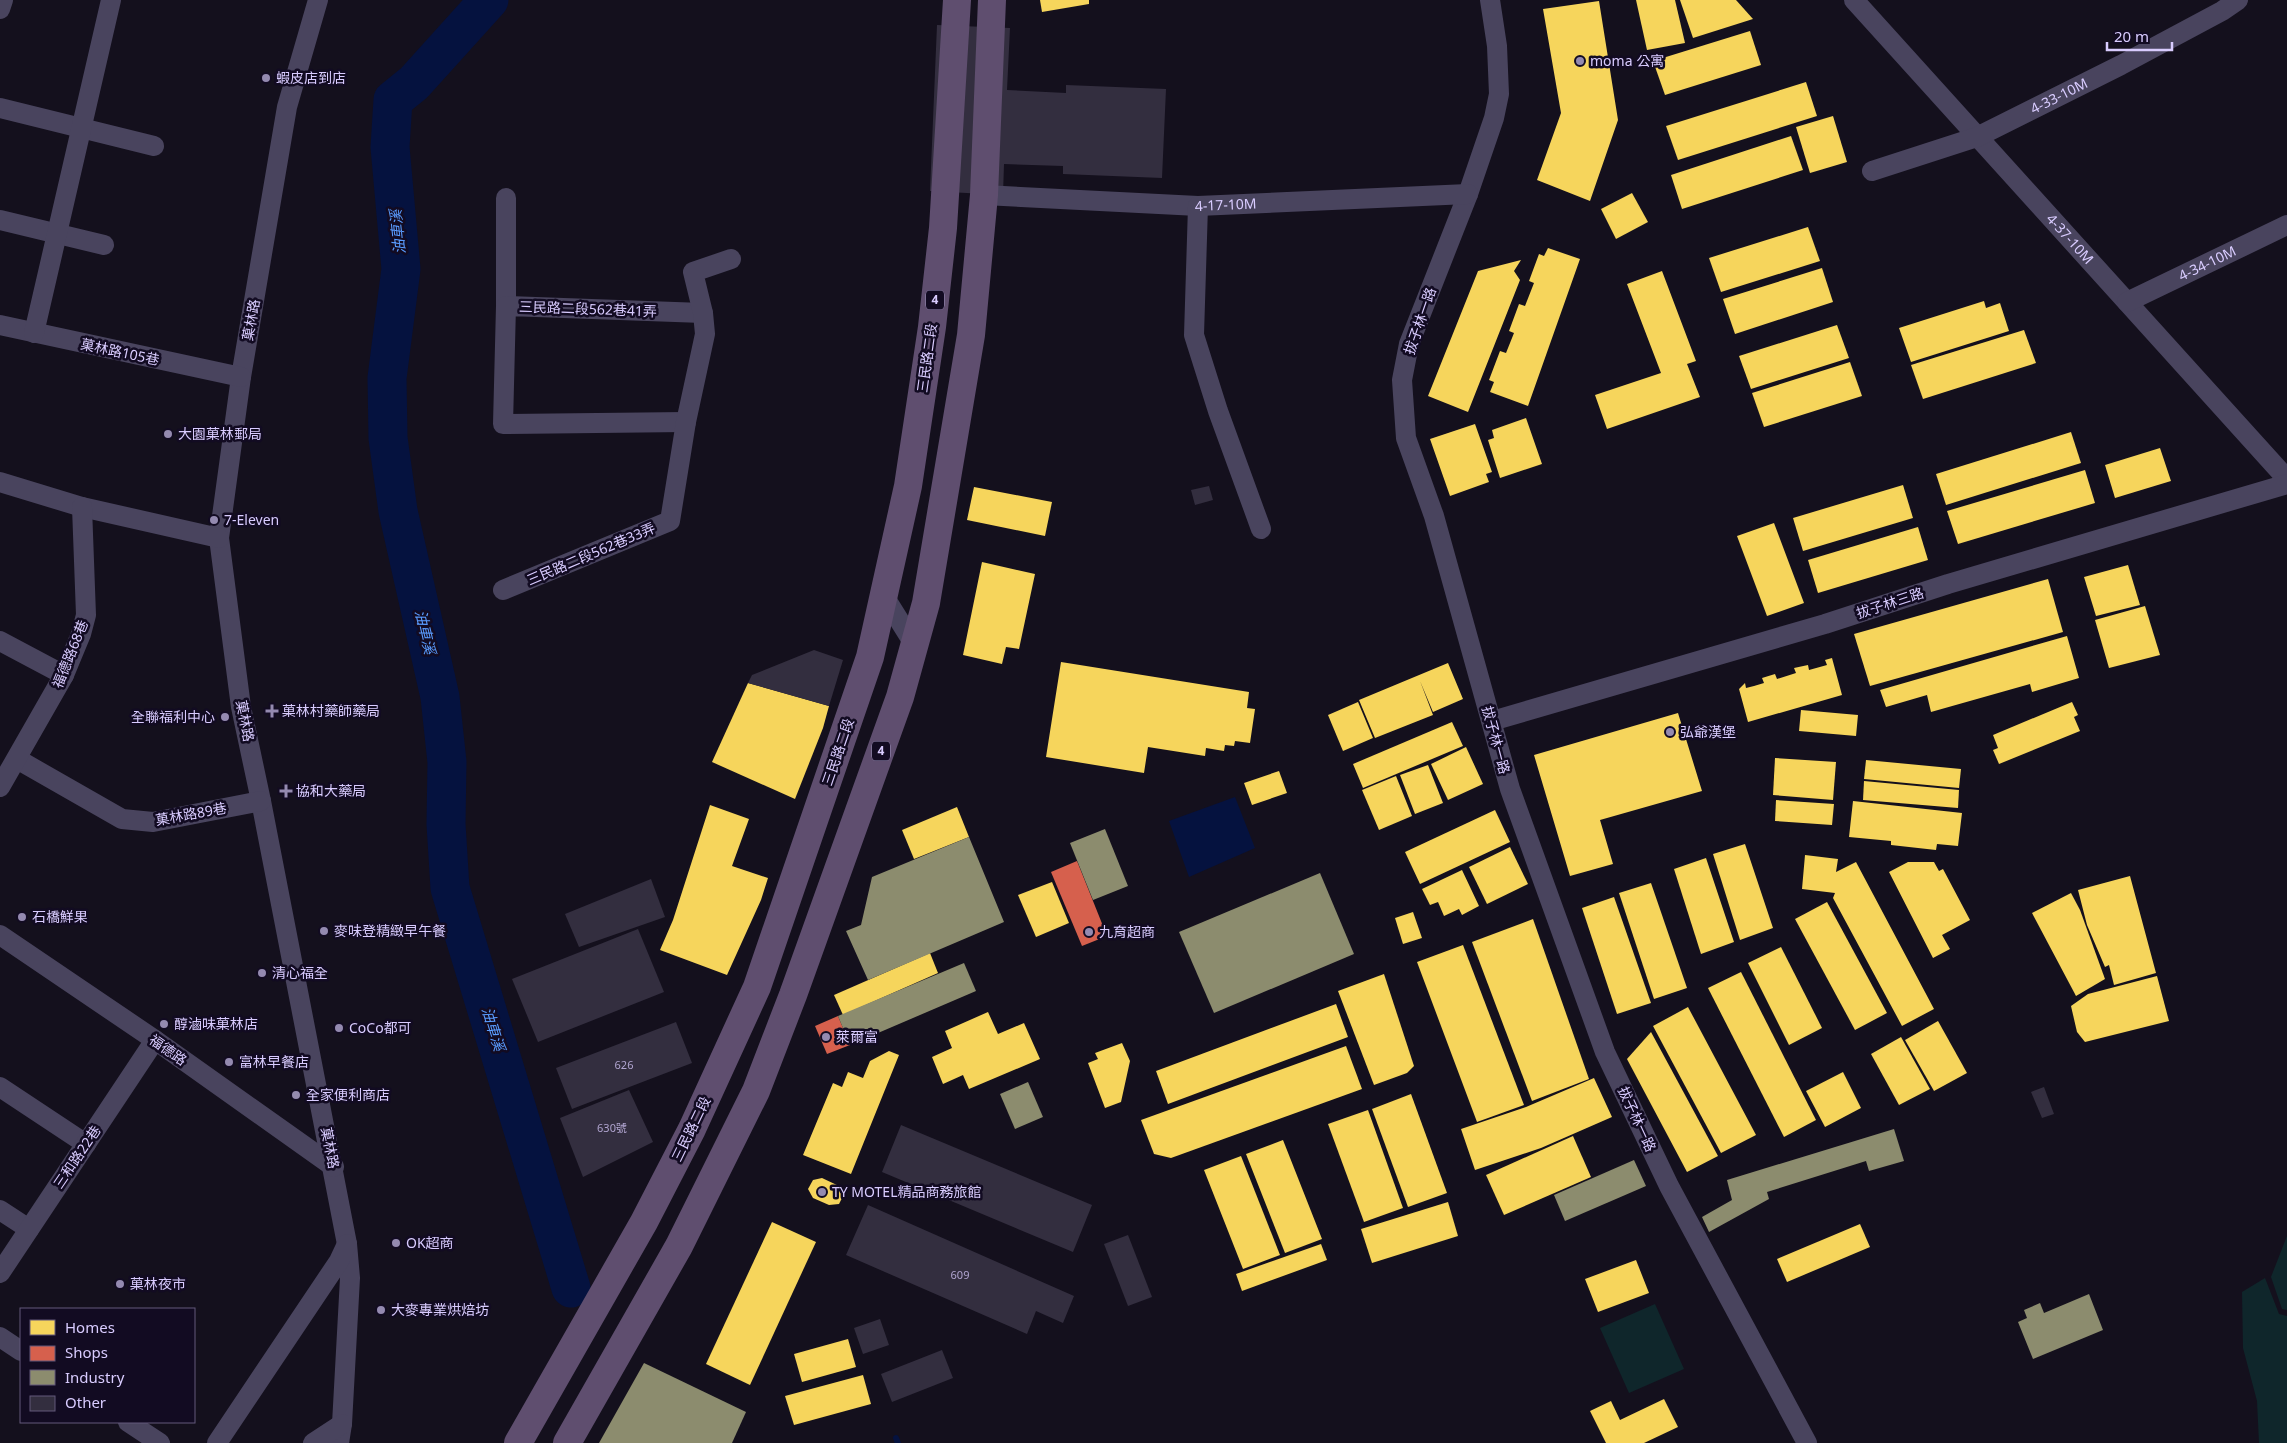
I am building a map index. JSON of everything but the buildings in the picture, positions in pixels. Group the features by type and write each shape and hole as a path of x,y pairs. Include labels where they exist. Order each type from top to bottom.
{"main road":[{"name":"三民路二段","path":"518,1443 644,1222 692,1129 756,987 870,657 908,486 932,327 943,228 957,0"},
{"name":"4","path":"567,1443 679,1246 756,1092 793,995 900,696 926,603 972,335 984,195 992,0"}],"street":[{"path":"0,9 3,0"},
{"path":"34,333 111,0"},
{"name":"菓林路","path":"318,0 287,106 241,377 219,538 241,707 262,801 334,1167 347,1244 350,1278 340,1434"},
{"name":"拔子林一路","path":"1490,0 1497,46 1499,94 1494,118 1468,194 1409,344 1402,380 1406,438 1434,516 1510,789 1605,1052 1669,1186 1807,1443"},
{"name":"4-37-10M","path":"1854,0 2287,479"},
{"name":"4-33-10M","path":"1872,171 1977,137 2130,60 2222,11 2238,0"},
{"path":"0,108 154,146"},
{"name":"4-17-10M","path":"984,195 1198,206 1468,194"},
{"path":"506,198 506,306"},
{"path":"1198,206 1194,334 1218,411 1261,529"},
{"path":"0,220 104,245"},
{"name":"4-34-10M","path":"2127,302 2287,225"},
{"name":"三民路二段562巷33弄","path":"504,590 670,521 686,422 704,334 703,313 693,272 731,258"},
{"name":"三民路二段562巷41弄","path":"686,422 503,424 506,306 703,313"},
{"name":"菓林路105巷","path":"0,325 241,377"},
{"path":"0,482 82,507 219,538"},
{"name":"拔子林三路","path":"1492,721 1826,624 1957,581 2287,484"},
{"name":"福德路68巷","path":"6,773 64,675 81,634 86,615 82,507"},
{"path":"884,596 914,644"},
{"path":"0,641 64,675"},
{"name":"菓林路89巷","path":"6,773 122,819 153,822 262,801"},
{"name":"福德路","path":"0,934 155,1040 334,1167"},
{"name":"三和路22巷","path":"0,1273 155,1040"},
{"path":"0,1087 86,1144"},
{"path":"0,1210 29,1229"},
{"path":"218,1443 339,1262 347,1244"},
{"path":"0,1336 20,1350"},
{"path":"130,1423 160,1443"},
{"path":"312,1443 340,1434"}],"green space":[{"path":"2287,1236 2287,1310 2282,1309 2271,1277"},
{"path":"2265,1278 2279,1314 2287,1316 2287,1443 2259,1443 2257,1401 2243,1348 2242,1292"},
{"path":"1655,1304 1684,1369 1629,1393 1600,1328"}],"shaded area":[{"path":"1235,797 1255,848 1189,877 1169,821"}],"waterway":[{"name":"油車溪","path":"489,0 414,83 393,100 390,147 401,269 387,378 388,438 398,511 440,697 447,762 446,824 450,888 571,1288"},
{"path":"896,1438 898,1443"}],"place":[{"name":"moma 公寓","path":"1580,61"},
{"name":"蝦皮店到店","path":"266,78"},
{"name":"大園菓林郵局","path":"168,434"},
{"name":"7-Eleven","path":"214,520"},
{"name":"菓林村藥師藥局","path":"272,711"},
{"name":"全聯福利中心","path":"225,717"},
{"name":"弘爺漢堡","path":"1670,732"},
{"name":"協和大藥局","path":"286,791"},
{"name":"石橋鮮果","path":"22,917"},
{"name":"麥味登精緻早午餐","path":"324,931"},
{"name":"九育超商","path":"1089,932"},
{"name":"清心福全","path":"262,973"},
{"name":"醇滷味菓林店","path":"164,1024"},
{"name":"CoCo都可","path":"339,1028"},
{"name":"萊爾富","path":"826,1037"},
{"name":"富林早餐店","path":"229,1062"},
{"name":"全家便利商店","path":"296,1095"},
{"name":"TY MOTEL精品商務旅館","path":"822,1192"},
{"name":"OK超商","path":"396,1243"},
{"name":"菓林夜市","path":"120,1284"},
{"name":"大麥專業烘焙坊","path":"381,1310"}]}
